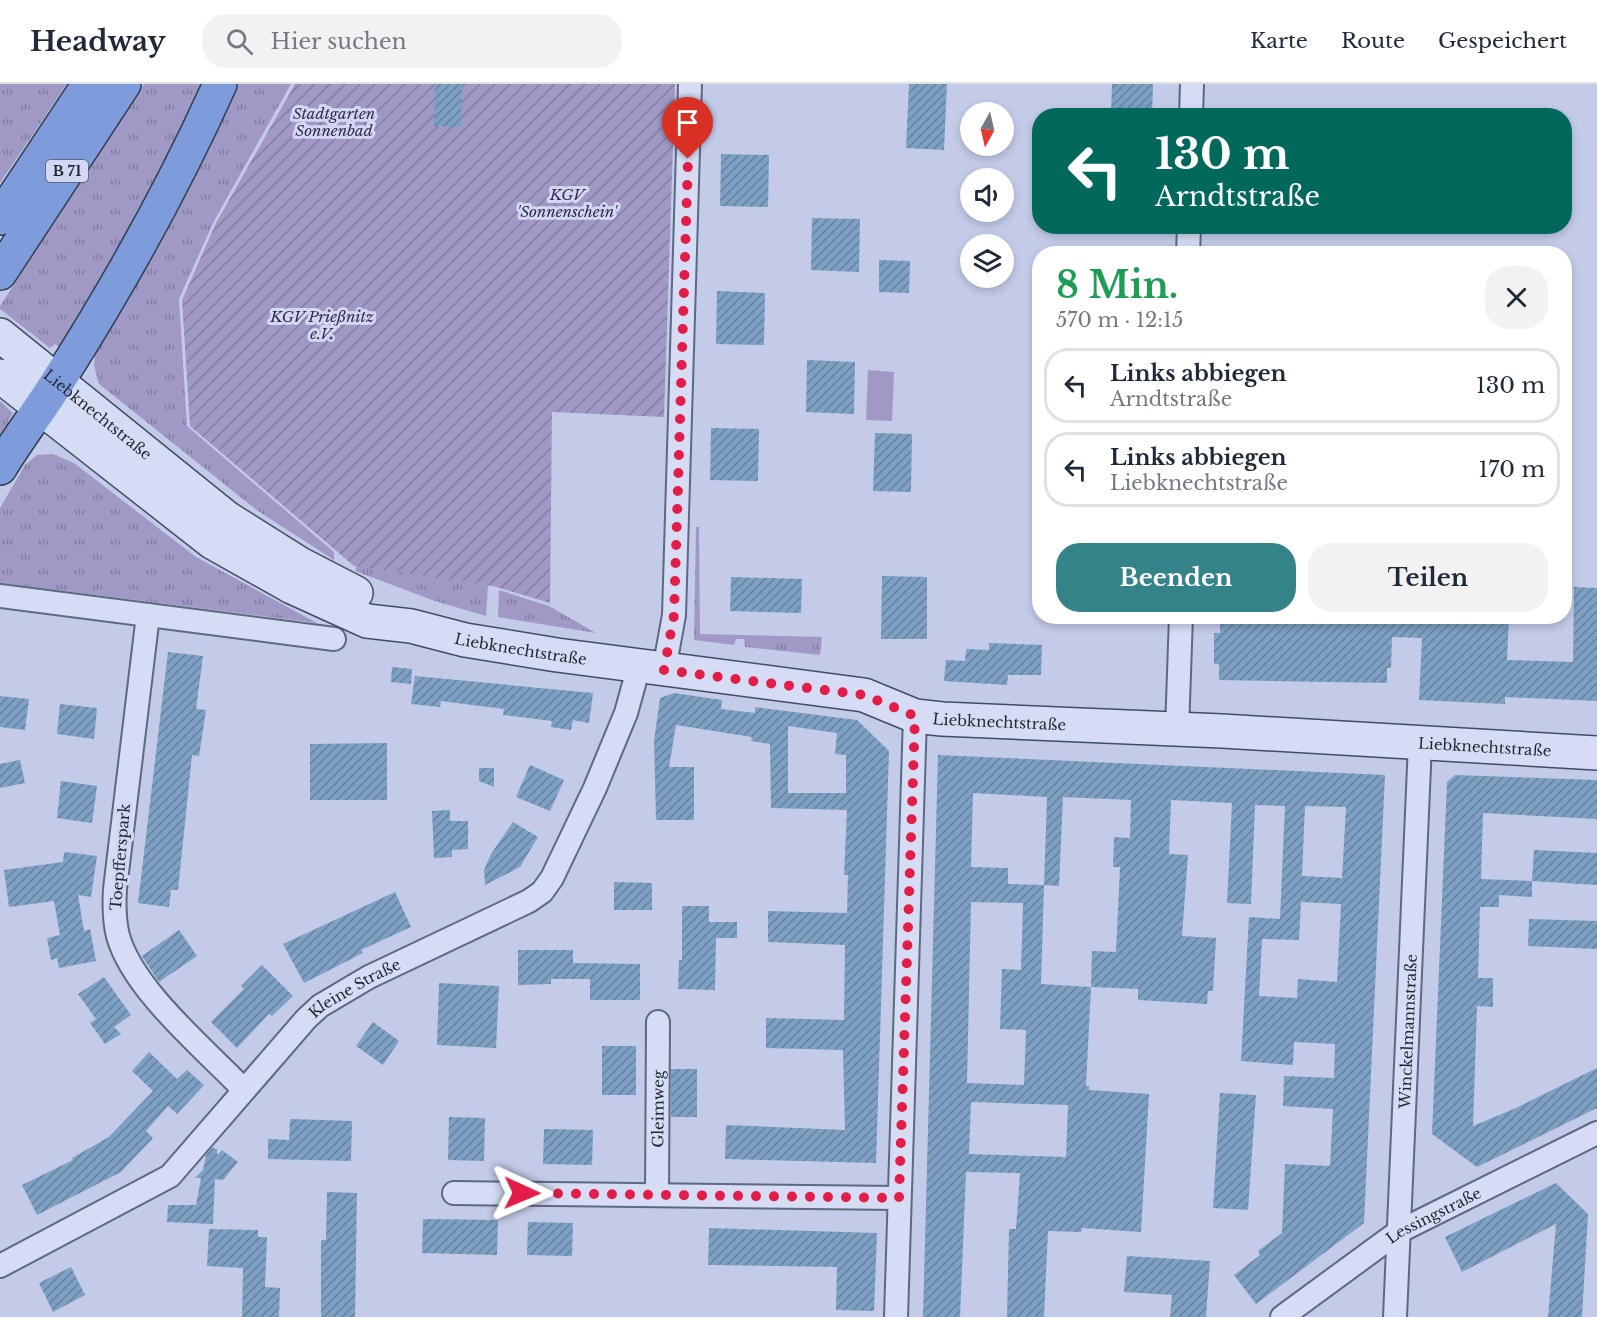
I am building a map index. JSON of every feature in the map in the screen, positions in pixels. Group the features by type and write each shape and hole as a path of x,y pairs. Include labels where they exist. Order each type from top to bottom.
{"highway":[{"name":"B 71","path":"0,218 88,84"},
{"name":"B 71","path":"5,266 124,84"},
{"path":"0,468 58,382 158,211 220,84"}],"main road":[{"name":"Liebknechtstraße","path":"0,334 227,518 325,579 378,602 411,626"},
{"name":"Liebknechtstraße","path":"0,376 193,529 232,554 292,587 367,621 411,626 465,640 652,668 864,695 915,716 1597,753"}],"street":[{"name":"Kleine Straße","path":"0,1266 166,1179 320,1006 369,977 530,901 542,892 556,872 616,741 635,686 652,668 675,598 690,84"},
{"path":"1191,108 1192,84"},
{"path":"0,596 334,639"},
{"name":"Toepfferspark","path":"148,615 115,889 116,927 127,957 146,987 244,1090"},
{"path":"1177,731 1180,624"},
{"path":"896,1317 915,716"},
{"name":"Winckelmannstraße","path":"1395,1317 1420,744"},
{"name":"Gleimweg","path":"657,1195 658,1022"},
{"name":"Lessingstraße","path":"1282,1317 1398,1232 1596,1138"},
{"path":"454,1193 899,1198"}],"green space":[{"path":"0,84 67,84 0,183"},
{"path":"144,84 204,84 161,173 63,349 55,344 50,348 0,309 0,306"},
{"path":"229,84 291,84 214,221 179,299 187,426 334,552 334,560 258,511 99,384 94,365 97,338"},
{"path":"295,84 675,84 664,417 552,412 550,603 493,586 354,566 190,426 182,300 216,223"},
{"path":"868,370 894,372 892,421 866,420"},
{"path":"0,401 13,413 7,423 12,428 0,447"},
{"path":"53,454 74,463 196,557 317,623 0,583 0,508 25,465 37,455"},
{"path":"696,527 699,527 700,634 822,637 820,655 745,647 744,639 736,639 734,645 694,640"},
{"path":"357,566 488,585 486,616 435,601 355,571"},
{"path":"499,590 549,606 596,633 498,617"}],"building":[{"path":"435,84 462,84 461,127 434,126"},
{"path":"909,84 947,84 944,150 906,148"},
{"path":"1112,84 1153,84 1152,108 1111,108"},
{"path":"721,154 769,155 768,207 720,206"},
{"path":"812,218 860,219 859,272 811,270"},
{"path":"879,260 910,261 909,293 879,292"},
{"path":"717,291 765,293 764,345 716,344"},
{"path":"807,360 855,362 854,414 806,412"},
{"path":"711,428 759,429 758,481 710,480"},
{"path":"875,433 912,434 911,492 873,491"},
{"path":"882,576 927,577 927,639 881,639"},
{"path":"731,577 802,579 801,613 730,611"},
{"path":"1574,587 1597,588 1597,701 1505,697 1505,704 1419,700 1422,638 1392,637 1391,668 1387,668 1387,683 1219,680 1219,664 1214,664 1214,633 1220,633 1220,624 1509,624 1507,660 1573,662"},
{"path":"989,643 1042,645 1041,675 1008,675 1007,685 944,681 946,660 965,661 966,649 989,650"},
{"path":"168,652 203,656 196,709 206,710 199,756 192,755 178,890 171,890 169,907 138,903"},
{"path":"392,667 412,669 411,684 391,682"},
{"path":"415,676 593,693 589,723 573,720 571,730 551,727 552,721 503,715 504,709 441,701 440,707 411,704"},
{"path":"674,693 722,700 721,709 755,713 755,707 857,720 889,751 876,1163 725,1159 726,1125 845,1130 843,1050 766,1048 766,1018 844,1020 845,945 768,942 768,911 847,913 848,875 844,875 847,810 771,808 770,744 751,741 752,737 676,725 669,767 694,767 694,820 656,820 654,741 660,698","holes":["788,726 837,733 835,754 846,755 846,793 788,793"]},
{"path":"0,696 29,699 25,730 0,727"},
{"path":"60,704 97,708 94,739 57,734"},
{"path":"387,743 387,800 310,800 310,744"},
{"path":"938,755 1385,775 1364,1223 1256,1304 1234,1275 1260,1255 1258,1251 1282,1233 1285,1164 1330,1166 1333,1109 1283,1106 1284,1076 1334,1078 1335,1044 1294,1042 1293,1065 1241,1061 1249,917 1280,919 1285,806 1255,805 1251,904 1227,903 1232,803 1171,800 1169,854 1188,855 1182,936 1216,938 1213,991 1208,991 1207,1004 1138,1000 1138,989 1091,987 1086,1086 1089,1086 1089,1090 1149,1094 1141,1232 1082,1228 1081,1232 1048,1231 1044,1317 1007,1317 1009,1229 1016,1229 1020,1173 966,1172 960,1317 923,1317","holes":["973,793 1047,797 1044,885 1008,884 1008,868 971,867","1063,797 1131,800 1130,838 1114,837 1113,867 1120,867 1116,952 1092,951 1091,987 1041,984 1044,885 1059,886","1305,806 1346,807 1342,878 1302,876","971,902 1023,903 1021,970 1002,969 1000,1029 1026,1030 1024,1085 967,1083","1301,902 1341,904 1337,982 1298,979 1297,998 1259,996 1262,939 1299,940","971,1102 1068,1105 1066,1157 969,1154"]},
{"path":"20,760 25,783 0,788 0,764"},
{"path":"530,765 564,780 550,811 516,797"},
{"path":"479,768 494,768 494,787 479,781"},
{"path":"1455,775 1597,780 1597,819 1483,813 1481,879 1532,881 1532,897 1499,895 1499,907 1480,907 1478,978 1493,978 1493,1007 1477,1006 1473,1126 1516,1108 1597,1068 1597,1108 1477,1167 1432,1134 1447,782"},
{"path":"61,781 97,786 92,823 57,818"},
{"path":"450,810 450,821 468,821 468,849 452,850 452,857 434,858 432,811"},
{"path":"513,822 538,837 520,867 485,885 484,870 491,854"},
{"path":"1534,850 1597,853 1597,885 1532,881"},
{"path":"64,852 97,856 91,897 78,895 84,931 90,929 96,961 59,968 57,958 51,960 47,938 60,935 54,901 9,907 4,870 63,862"},
{"path":"614,882 652,883 652,910 614,910"},
{"path":"395,892 411,927 361,950 363,953 304,983 283,944"},
{"path":"682,906 709,906 709,922 737,922 737,938 716,938 715,990 678,989 679,960 682,960"},
{"path":"1529,919 1597,921 1597,949 1528,946"},
{"path":"179,930 197,956 159,982 142,956"},
{"path":"518,950 573,950 573,963 640,964 640,1000 590,1000 590,979 551,979 551,984 518,985"},
{"path":"262,965 293,996 272,1016 269,1014 237,1048 211,1022 244,989 241,986"},
{"path":"104,977 131,1015 114,1027 121,1034 105,1044 90,1023 96,1019 78,994"},
{"path":"439,983 499,986 496,1048 437,1045"},
{"path":"373,1022 399,1041 383,1065 356,1046"},
{"path":"602,1046 636,1046 636,1095 602,1095"},
{"path":"149,1052 177,1079 187,1070 204,1085 177,1114 168,1106 146,1131 153,1138 121,1172 37,1215 22,1185 73,1160 72,1158 109,1137 153,1091 132,1071"},
{"path":"671,1069 697,1069 697,1117 671,1117"},
{"path":"1220,1093 1256,1095 1248,1210 1213,1208"},
{"path":"449,1117 485,1118 484,1161 448,1160"},
{"path":"290,1119 352,1121 351,1161 268,1159 268,1139 289,1140"},
{"path":"544,1129 593,1130 592,1165 543,1164"},
{"path":"212,1148 217,1149 217,1155 222,1150 238,1162 223,1180 215,1179 213,1224 167,1222 168,1205 196,1205 201,1178 195,1178 203,1170 206,1155"},
{"path":"1556,1183 1588,1214 1582,1317 1548,1317 1556,1224 1462,1272 1445,1237"},
{"path":"327,1192 357,1193 355,1317 321,1317 321,1240 326,1240"},
{"path":"423,1219 498,1220 497,1255 422,1253"},
{"path":"528,1222 573,1223 572,1256 527,1255"},
{"path":"709,1228 877,1233 874,1311 836,1310 837,1267 708,1265"},
{"path":"209,1229 258,1230 258,1237 267,1237 265,1287 280,1288 279,1317 242,1317 243,1268 207,1266"},
{"path":"1127,1256 1210,1261 1206,1317 1170,1317 1172,1295 1124,1292"},
{"path":"71,1267 85,1295 53,1312 39,1283"}],"route":[{"path":"522,1193 899,1198 915,716 864,695 664,670 674,615 688,159"}],"park label":[{"name":"Stadtgarten Sonnenbad","path":"334,122"},
{"name":"KGV 'Sonnenschein'","path":"567,202"},
{"name":"KGV Prießnitz e.V.","path":"322,324"}]}
